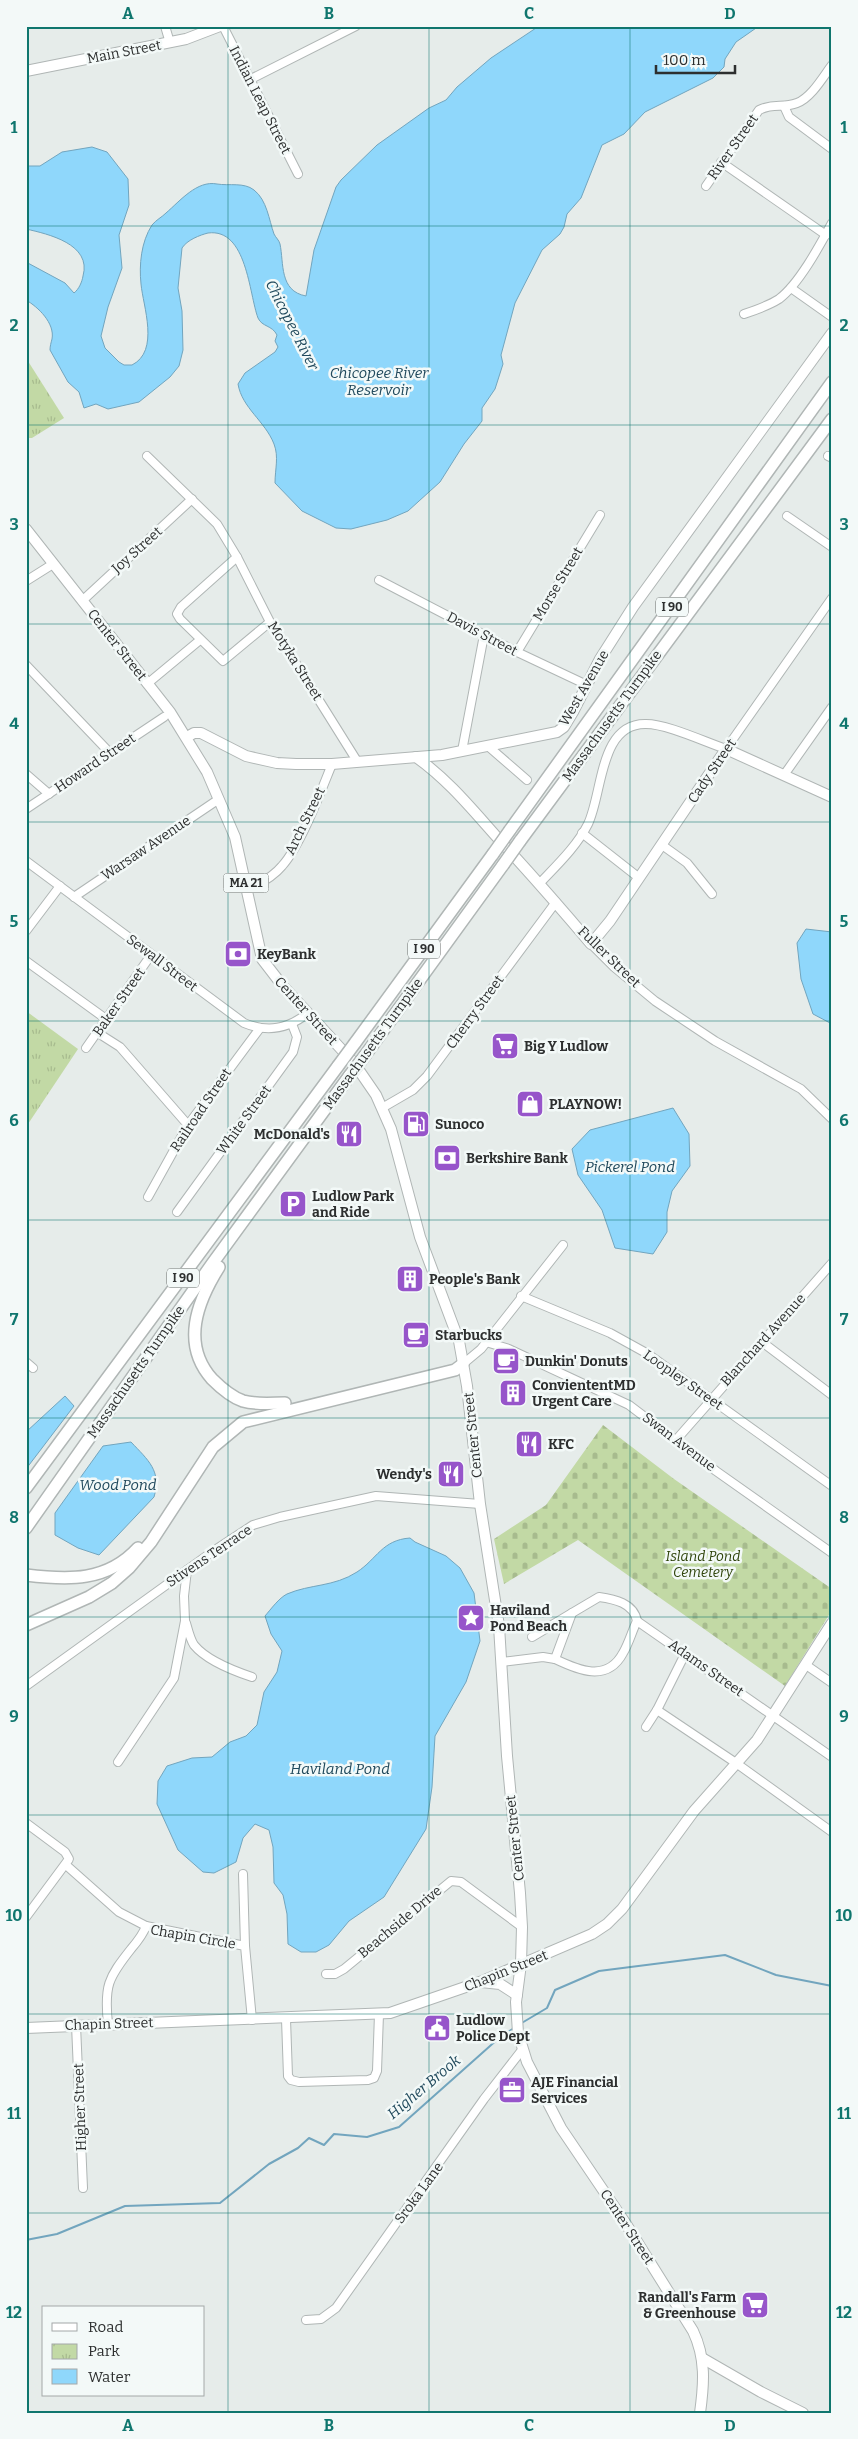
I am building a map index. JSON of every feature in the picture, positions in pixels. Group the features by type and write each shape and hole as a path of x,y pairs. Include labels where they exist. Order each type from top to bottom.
{"highway":[{"name":"Massachusetts Turnpike","path":"26,1488 493,854 832,382"},
{"name":"Massachusetts Turnpike","path":"26,1528 290,1157 832,418"},
{"path":"286,1402 256,1403 244,1401 224,1390 204,1368 197,1351 194,1333 196,1314 205,1290 290,1157"},
{"path":"26,1575 79,1578 112,1569 134,1553 145,1540 216,1435 229,1423 248,1413 286,1402 453,1364 463,1364"},
{"path":"26,1625 81,1601 112,1583 136,1560 151,1542 213,1447 243,1422 454,1370 463,1364"},
{"path":"26,1581 66,1586 96,1582 125,1568 151,1542"}],"main road":[{"name":"Main Street","path":"26,71 170,43 198,36 221,26"},
{"name":"West Avenue","path":"187,737 194,733 201,733 246,756 277,763 332,764 462,751 557,732 564,727 574,712 610,642 634,606 832,333"},
{"name":"Center Street","path":"26,529 187,737 219,799 235,837 262,959 278,980 354,1063 382,1108 398,1151 420,1237 456,1333 463,1364 480,1504 495,1592 522,1927 521,1964 517,1995 517,2028 522,2050 561,2128 687,2320 696,2337 702,2358 703,2384 700,2413"},
{"path":"726,749 832,797"},
{"name":"Cady Street","path":"592,944 610,921 726,749"},
{"name":"Fuller Street","path":"416,757 448,784 540,883 592,944"},
{"name":"Chapin Street","path":"26,2028 286,2019 379,2014 400,2011 480,1982 573,1943 607,1924 623,1907 694,1811 736,1763 774,1715 832,1623"},
{"path":"480,1982 500,1984 517,1995"},
{"path":"702,2358 761,2392 803,2413"}],"street":[{"path":"165,26 170,43"},
{"name":"Indian Leap Street","path":"221,26 298,174"},
{"path":"249,80 356,26"},
{"name":"River Street","path":"706,186 758,110 770,104 784,106 797,103 806,98 832,65"},
{"path":"784,106 789,117 832,149"},
{"path":"721,162 826,235"},
{"path":"744,314 779,299 791,288 832,223"},
{"path":"791,288 832,317"},
{"name":"Motyka Street","path":"147,456 217,524 237,557 270,622 357,761"},
{"name":"Joy Street","path":"82,601 192,498"},
{"name":"Morse Street","path":"517,652 600,515"},
{"path":"788,516 832,547"},
{"path":"237,557 181,607 177,614 200,640 223,661 270,622"},
{"path":"26,581 53,564"},
{"name":"Davis Street","path":"378,580 517,652 587,685"},
{"name":"Cady Street","path":"726,749 828,610 832,598"},
{"path":"462,751 484,635"},
{"path":"147,684 200,640"},
{"path":"26,665 110,753"},
{"path":"784,775 832,707"},
{"name":"Howard Street","path":"26,808 164,717"},
{"path":"540,883 588,822 610,749 620,732 646,724 726,749"},
{"path":"489,747 528,780"},
{"name":"Arch Street","path":"247,890 273,874 288,858 332,764"},
{"path":"26,774 49,794"},
{"name":"Warsaw Avenue","path":"74,897 219,799"},
{"path":"582,832 638,877"},
{"path":"662,845 687,864 712,894"},
{"name":"Sewall Street","path":"26,861 244,1023 260,1028 281,1028 292,1024 308,1013"},
{"path":"26,931 60,886"},
{"name":"Cherry Street","path":"382,1108 413,1090 427,1076 556,902"},
{"name":"Fuller Street","path":"592,944 614,967 655,1000 715,1042 802,1089 832,1119"},
{"name":"Baker Street","path":"86,1048 151,955"},
{"path":"26,960 106,1018"},
{"name":"White Street","path":"177,1212 292,1052 297,1037 292,1024"},
{"name":"Railroad Street","path":"148,1197 188,1125 260,1028"},
{"path":"98,1033 120,1047 188,1125"},
{"path":"463,1364 486,1342 563,1245"},
{"name":"Blanchard Avenue","path":"676,1440 711,1398 832,1263"},
{"name":"Loopley Street","path":"521,1296 628,1343 648,1354 832,1486"},
{"name":"Swan Avenue","path":"486,1342 509,1349 616,1397 832,1553"},
{"path":"762,1342 832,1395"},
{"path":"26,1362 33,1368"},
{"name":"Stivens Terrace","path":"26,1686 253,1525 376,1496 480,1504"},
{"path":"118,1762 174,1678 185,1621 184,1596 187,1570"},
{"path":"501,1662 543,1657 555,1659 581,1671 594,1672 612,1666 622,1654 637,1621 636,1615 628,1606 612,1598 599,1597 532,1637"},
{"path":"555,1659 572,1613"},
{"path":"185,1621 194,1644 201,1651 236,1671 252,1677"},
{"name":"Adams Street","path":"637,1621 832,1757"},
{"path":"646,1728 657,1710 684,1654"},
{"path":"806,1665 832,1683"},
{"path":"657,1710 736,1763 832,1832"},
{"path":"26,1823 65,1852 69,1859 26,1917"},
{"path":"66,1865 119,1912 146,1926"},
{"path":"243,1874 246,1946"},
{"name":"Beachside Drive","path":"326,1974 335,1974 344,1969 451,1881 460,1882 522,1927"},
{"name":"Chapin Circle","path":"108,2024 106,2003 108,1985 112,1976 146,1926 246,1946 252,2020"},
{"path":"286,2019 288,2076 291,2080 299,2082 369,2080 375,2076 377,2070 379,2014"},
{"name":"Higher Street","path":"76,2025 82,2188"},
{"name":"Sroka Lane","path":"306,2320 321,2319 336,2308 484,2100 522,2050"}],"green space":[{"path":"26,358 64,418 32,438 26,438"},
{"path":"26,1011 78,1049 26,1127"},
{"name":"Island Pond Cemetery","path":"603,1425 674,1479 832,1589 832,1610 785,1686 578,1540 504,1584 494,1539 546,1505"}],"water":[{"name":"Chicopee River Reservoir","path":"539,26 759,26 736,42 725,59 724,67 713,78 645,112 624,134 602,145 581,198 567,214 560,234 542,250 515,303 501,355 503,364 495,389 482,408 482,421 464,444 440,482 408,511 387,520 351,529 336,528 302,511 275,483 277,458 274,444 265,428 244,400 238,384 245,373 275,352 278,347 275,341 277,335 258,318 249,279 239,251 231,241 221,234 208,233 201,235 190,240 182,248 178,288 182,311 183,350 179,366 170,377 139,402 108,409 96,404 84,408 79,392 68,382 50,350 52,333 48,321 36,307 26,300 26,262 65,283 74,293 82,281 84,265 81,256 75,248 66,242 26,229 26,166 40,166 62,152 92,147 107,152 128,179 129,205 119,235 122,268 108,307 101,336 105,348 119,362 124,365 132,365 141,358 146,350 148,339 140,277 145,239 152,225 183,197 196,188 210,184 241,185 254,190 265,205 274,234 280,243 284,275 287,282 297,293 306,296 314,250 336,187 341,180 377,145 429,108 446,100 457,87 491,58"},
{"path":"806,929 832,932 832,1024 813,1014 801,979 797,943"},
{"name":"Pickerel Pond","path":"673,1108 689,1134 690,1166 672,1191 667,1212 667,1232 653,1254 615,1248 602,1210 578,1175 572,1149 590,1130"},
{"path":"65,1396 74,1406 26,1469 26,1432"},
{"name":"Wood Pond","path":"131,1442 148,1460 155,1473 156,1488 154,1497 99,1555 78,1548 55,1535 55,1513 103,1446"},
{"name":"Haviland Pond","path":"410,1538 446,1556 460,1568 474,1593 480,1641 466,1682 435,1736 432,1787 426,1829 384,1897 349,1921 329,1945 316,1952 301,1952 288,1944 287,1914 283,1895 274,1883 273,1847 269,1830 255,1824 243,1838 236,1862 214,1873 203,1872 178,1850 157,1804 158,1781 167,1766 192,1758 212,1757 230,1742 246,1736 257,1725 264,1692 277,1672 282,1651 271,1634 265,1616 278,1601 287,1594 304,1588 331,1583 348,1577 364,1567 386,1546 393,1542"}],"waterway":[{"name":"Higher Brook","path":"520,2024 547,2008 555,1990 599,1971 725,1955 776,1975 832,1986"},
{"name":"Higher Brook","path":"26,2240 57,2234 125,2206 220,2203 269,2164 298,2148 309,2138 324,2145 334,2134 367,2137 399,2127 499,2038 514,2028"}],"place":[{"name":"KeyBank","path":"238,954"},
{"name":"Big Y Ludlow","path":"505,1046"},
{"name":"PLAYNOW!","path":"530,1104"},
{"name":"Sunoco","path":"416,1124"},
{"name":"McDonald's","path":"349,1134"},
{"name":"Berkshire Bank","path":"447,1158"},
{"name":"Ludlow Park and Ride","path":"293,1204"},
{"name":"People's Bank","path":"410,1279"},
{"name":"Starbucks","path":"416,1335"},
{"name":"Dunkin' Donuts","path":"506,1361"},
{"name":"ConviententMD Urgent Care","path":"513,1393"},
{"name":"KFC","path":"529,1444"},
{"name":"Wendy's","path":"451,1474"},
{"name":"Haviland Pond Beach","path":"471,1618"},
{"name":"Ludlow Police Dept","path":"437,2028"},
{"name":"AJE Financial Services","path":"512,2090"},
{"name":"Randall's Farm & Greenhouse","path":"755,2305"}],"water label":[{"name":"Chicopee River","path":"292,325"}]}
